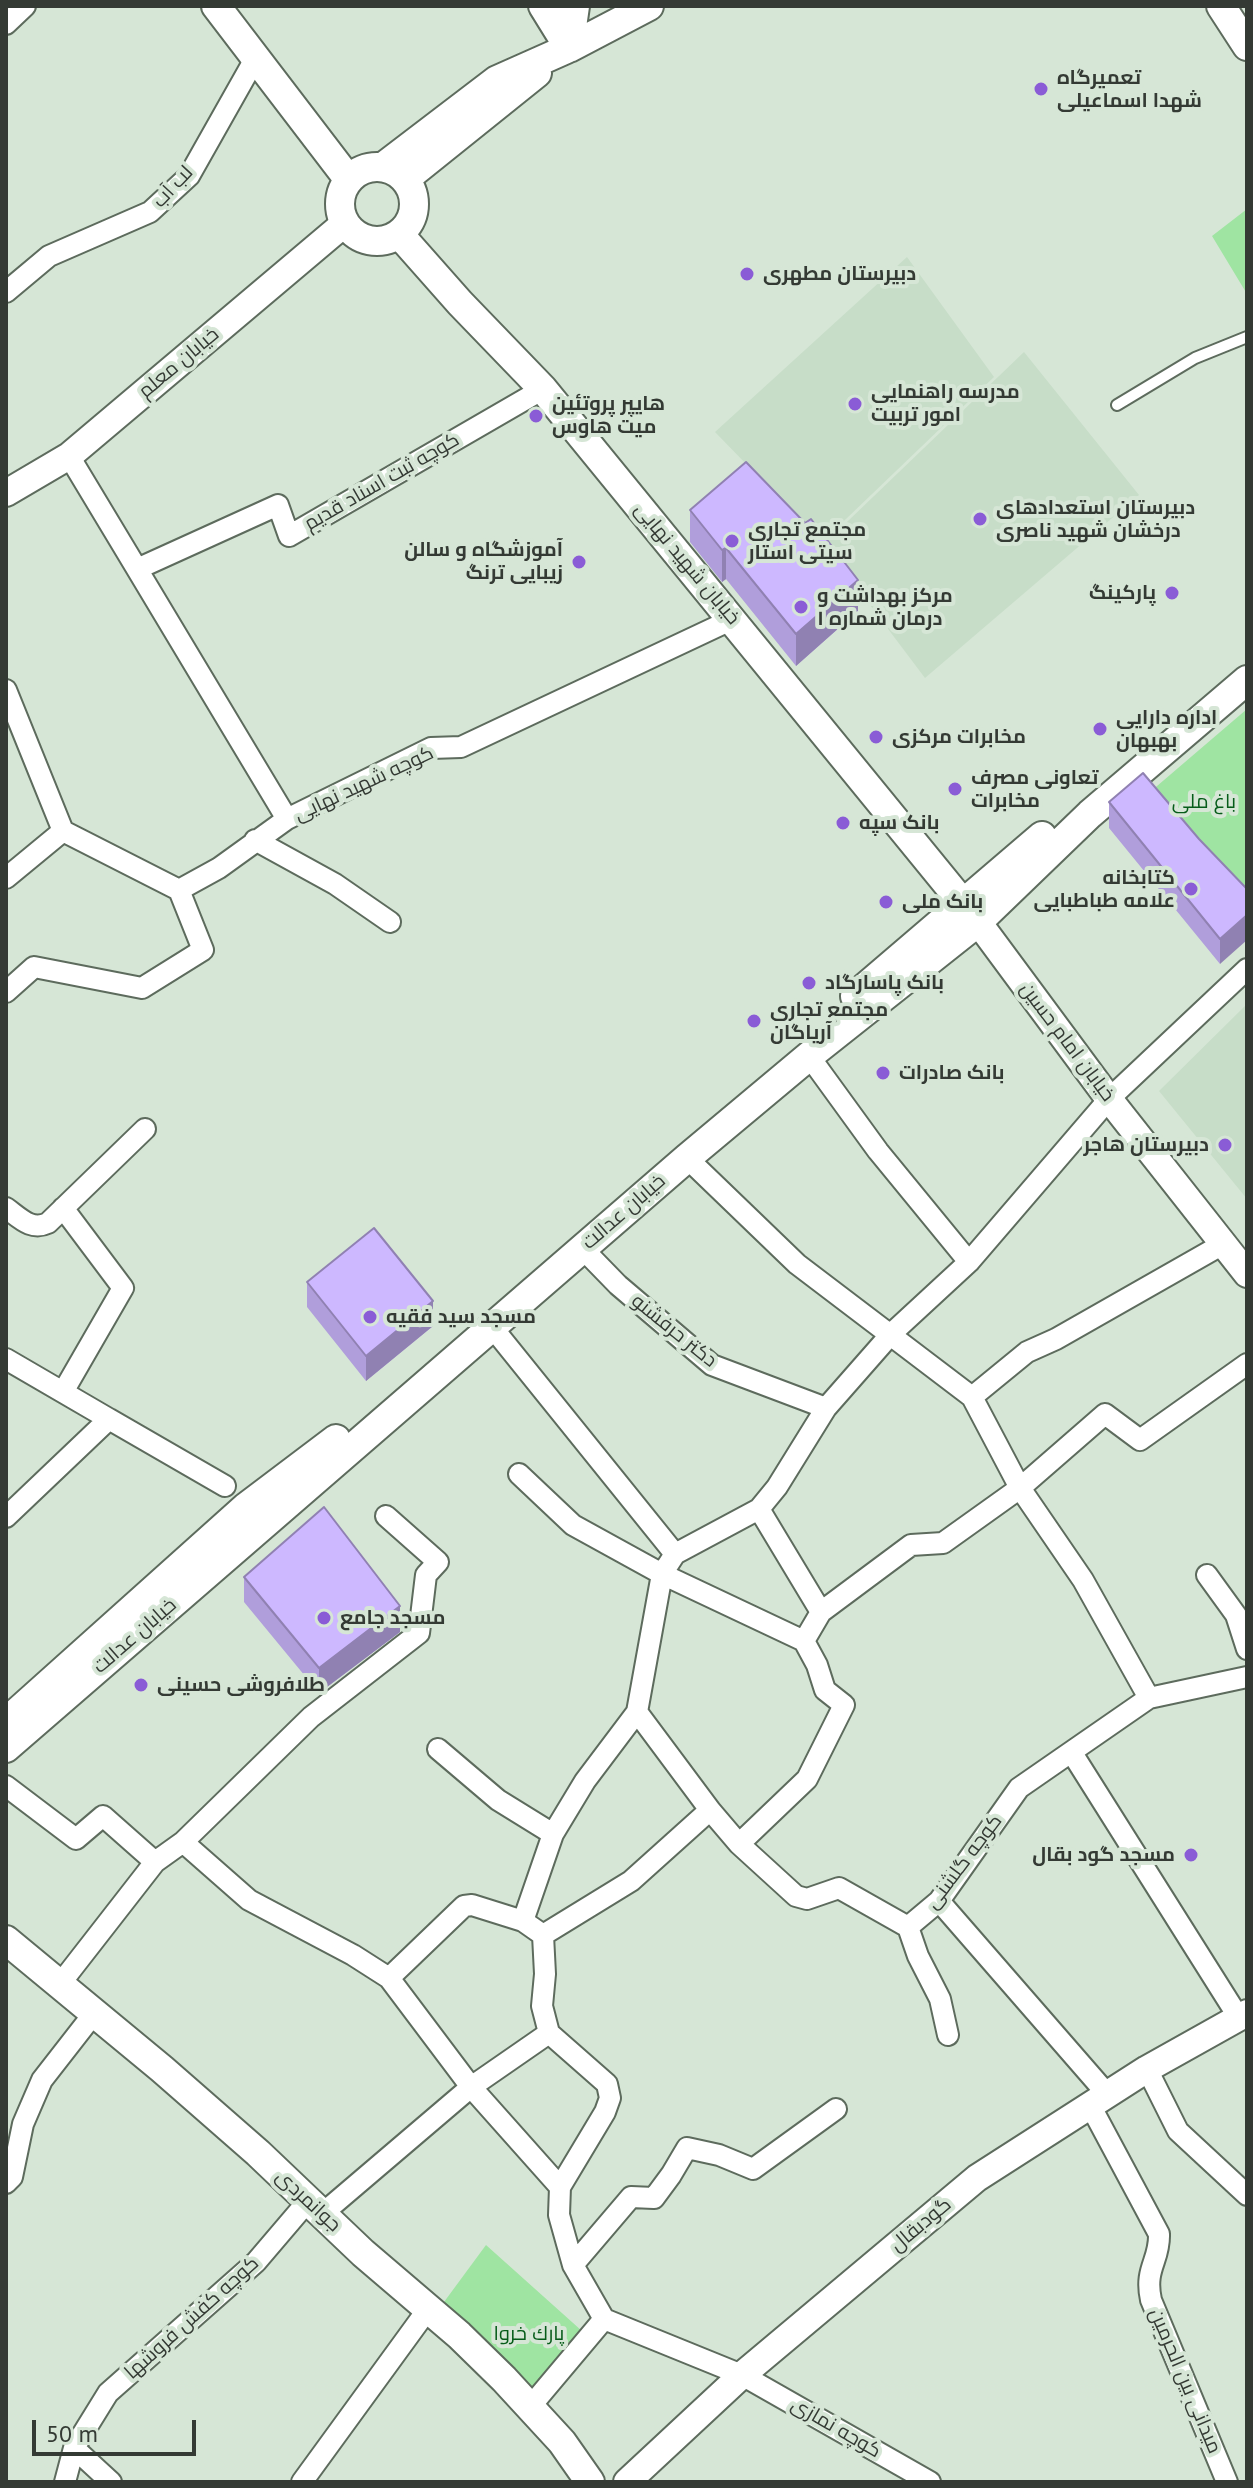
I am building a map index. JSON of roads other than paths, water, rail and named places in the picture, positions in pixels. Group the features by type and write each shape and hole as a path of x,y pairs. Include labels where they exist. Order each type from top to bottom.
{"main road":[{"path":"216,6 349,180"},
{"path":"543,6 569,48"},
{"path":"569,48 575,6"},
{"path":"394,173 412,192 414,208 409,223 399,234 385,240 362,238 345,223 340,205 349,180 358,172 394,173 497,80 569,48 649,6"},
{"path":"1221,6 1247,46"},
{"name":"خیابان شهید نهایی","path":"399,234 543,389 971,912"},
{"name":"خیابان عدالت","path":"6,1748 582,1248 809,1056 1247,662"},
{"name":"خیابان عدالت","path":"6,1722 246,1507 356,1424 1247,680"},
{"name":"جوانمردی","path":"6,1940 95,2012 258,2153 315,2208 459,2335 562,2442 590,2482"}],"street":[{"path":"6,24 25,6"},
{"name":"لب آب","path":"6,292 49,256 150,212 189,176 255,59"},
{"name":"خیابان معلم","path":"6,493 69,456 345,223"},
{"name":"کوچه ثبت اسناد قدیم","path":"137,569 278,505 289,536 543,389"},
{"path":"69,456 287,819"},
{"name":"کوچه شهید نهایی","path":"179,890 219,868 287,819 431,748 461,747 733,619"},
{"path":"6,690 63,831 179,890 203,950 142,988 34,967 6,992"},
{"path":"6,878 63,831"},
{"path":"255,840 335,884 390,922"},
{"name":"خیابان امام حسین","path":"971,912 1109,1099 1247,1274"},
{"path":"523,1921 553,1834 585,1781 637,1712 662,1574 675,1554 759,1509 777,1487 826,1408 891,1334 969,1262 1109,1099 1247,969"},
{"path":"809,1056 878,1151 969,1262"},
{"path":"6,1208 29,1225 38,1228 48,1223 145,1129"},
{"path":"687,1158 797,1264 972,1397 1020,1488 1083,1580 1149,1698"},
{"path":"63,1208 123,1288 63,1392"},
{"path":"972,1397 1027,1352 1056,1339 1223,1244"},
{"name":"دکتر حرفشنو","path":"582,1248 618,1285 712,1365 826,1408"},
{"path":"492,1327 675,1554"},
{"path":"6,1359 225,1486"},
{"path":"804,1641 821,1612 911,1545 943,1543 1020,1488 1105,1414 1140,1440 1247,1364"},
{"path":"6,1517 109,1419"},
{"path":"519,1474 573,1525 662,1574 804,1641 817,1665 825,1690 844,1705 807,1779 739,1844"},
{"path":"759,1509 821,1612"},
{"path":"60,1984 155,1862 183,1842 311,1717 419,1633 426,1575 438,1562 386,1516"},
{"path":"1207,1575 1236,1615 1247,1649"},
{"name":"کوچه گلشنی","path":"637,1712 739,1844 796,1896 807,1899 839,1888 908,1927 939,1901 1019,1788 1149,1698 1247,1677"},
{"path":"438,1749 498,1800 553,1834"},
{"path":"1072,1753 1243,2015"},
{"path":"6,1786 76,1839 103,1816 155,1862"},
{"path":"543,1935 631,1881 710,1810"},
{"path":"183,1842 249,1900 353,1955 389,1978 471,2087 560,2187"},
{"name":"میدانی بین الحرمین","path":"939,1901 1099,2100 1159,2234 1159,2244 1147,2282 1151,2300 1227,2482"},
{"path":"389,1978 464,1906 472,1905 523,1921 543,1935"},
{"path":"908,1927 918,1956 940,1999 948,2035"},
{"path":"530,2407 604,2319 573,2265 559,2215 560,2187 605,2112 610,2098 607,2084 549,2033 542,2006 545,1974 543,1935"},
{"path":"6,2183 12,2177 23,2124 42,2080 95,2012"},
{"name":"گودبقال","path":"627,2482 742,2375 977,2178 1147,2069 1243,2015"},
{"name":"کوچه کفش فروشها","path":"65,2482 74,2448 108,2393 315,2208 471,2087 549,2033"},
{"path":"1147,2069 1178,2131 1247,2195"},
{"path":"573,2265 631,2197 654,2198 687,2148 719,2155 753,2169 836,2109"},
{"path":"302,2482 428,2309"},
{"name":"کوچه نمازی","path":"604,2319 742,2375 930,2482"},
{"path":"74,2448 111,2482"}],"lane":[{"path":"1117,405 1195,358 1247,337"}],"place":[{"name":"تعمیرگاه شهدا اسماعیلی","path":"1041,89"},
{"name":"دبیرستان مطهری","path":"747,274"},
{"name":"مدرسه راهنمایی امور تربیت","path":"855,404"},
{"name":"هایپر پروتئین میت هاوس","path":"536,416"},
{"name":"دبیرستان استعدادهای درخشان شهید ناصری","path":"980,519"},
{"name":"مجتمع تجاری سیتی استار","path":"732,541"},
{"name":"آموزشگاه و سالن زیبایی ترنگ","path":"579,562"},
{"name":"پارکینگ","path":"1172,593"},
{"name":"مرکز بهداشت و درمان شماره ۱","path":"801,607"},
{"name":"اداره دارایی بهبهان","path":"1100,729"},
{"name":"مخابرات مرکزی","path":"876,737"},
{"name":"تعاونی مصرف مخابرات","path":"955,789"},
{"name":"بانک سپه","path":"843,823"},
{"name":"کتابخانه علامه طباطبایی","path":"1191,889"},
{"name":"بانک ملی","path":"886,902"},
{"name":"بانک پاسارگاد","path":"809,983"},
{"name":"مجتمع تجاری آریاگان","path":"754,1021"},
{"name":"بانک صادرات","path":"883,1073"},
{"name":"دبیرستان هاجر","path":"1225,1145"},
{"name":"مسجد سید فقیه","path":"370,1317"},
{"name":"مسجد جامع","path":"324,1618"},
{"name":"طلافروشی حسینی","path":"141,1685"},
{"name":"مسجد گود بقال","path":"1191,1855"}],"park label":[{"name":"باغ ملی","path":"1204,802"},
{"name":"پارك خروا","path":"529,2334"}]}
